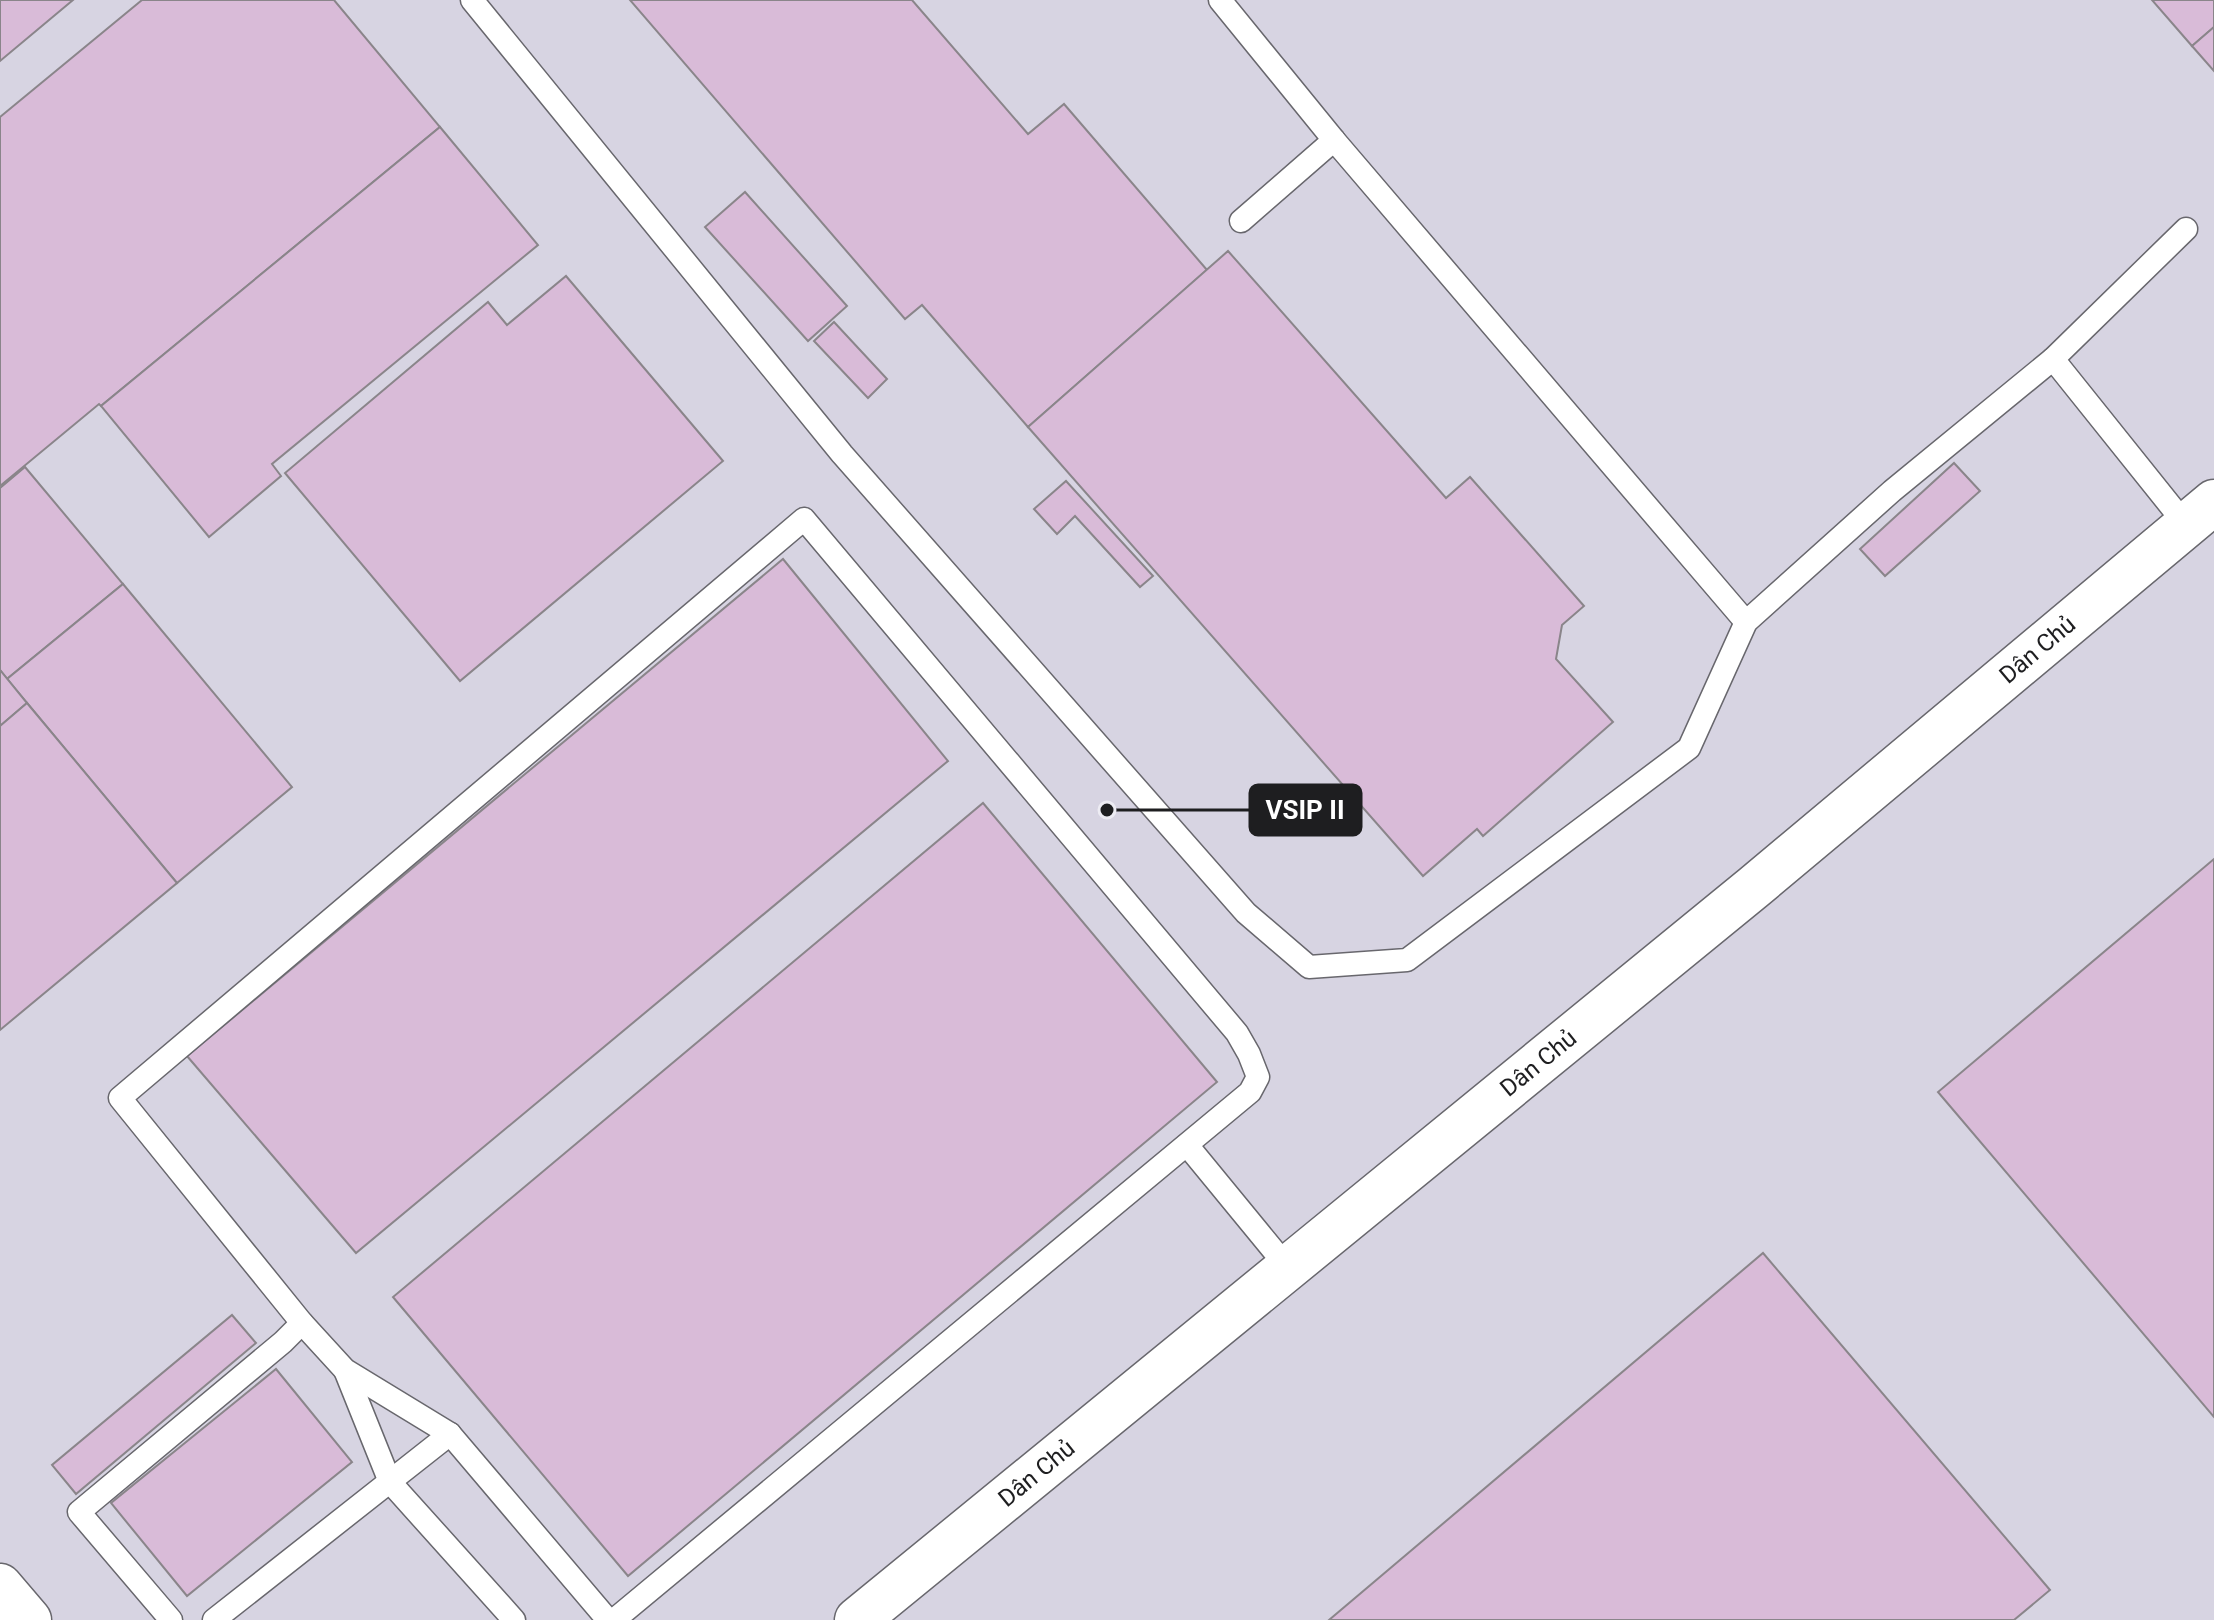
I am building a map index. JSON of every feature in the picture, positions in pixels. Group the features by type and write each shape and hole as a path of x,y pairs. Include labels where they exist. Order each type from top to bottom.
{"main road":[{"name":"Dân Chủ","path":"857,1620 1754,887 2200,514"},
{"path":"0,1586 29,1620"}],"lane":[{"path":"472,0 842,454 1246,913 1309,967 1407,960 1689,748 1746,622 1892,491 2053,359 2186,229"},
{"path":"1220,0 1334,140 1746,622"},
{"path":"1241,221 1334,140"},
{"path":"2053,359 2200,514"},
{"path":"608,1620 450,1434 345,1370 302,1323 120,1098 804,519 1237,1033 1258,1077 1250,1092 614,1620"},
{"path":"1187,1145 1288,1268"},
{"path":"171,1620 79,1512 302,1323"},
{"path":"345,1370 390,1482 514,1620"},
{"path":"214,1620 450,1434"}],"shaded area":[{"path":"0,0 2214,0 2214,1620 0,1620"}],"building":[{"path":"0,0 73,0 0,61"},
{"path":"142,0 334,0 440,127 0,486 0,117"},
{"path":"630,0 912,0 1028,134 1064,104 1207,270 1028,427 922,305 905,319"},
{"path":"2152,0 2214,0 2214,27 2192,46"},
{"path":"2214,27 2214,71 2192,46"},
{"path":"440,127 538,245 272,464 281,476 209,537 101,406"},
{"path":"745,192 847,306 808,341 705,227"},
{"path":"1228,251 1446,498 1470,477 1584,606 1562,625 1556,659 1613,722 1483,836 1477,829 1423,876 1028,427"},
{"path":"566,276 723,461 460,681 285,473 488,302 507,325"},
{"path":"834,322 887,379 868,398 814,341"},
{"path":"1954,463 1980,491 1885,576 1860,549"},
{"path":"25,467 123,584 7,679 0,670 0,488"},
{"path":"1066,481 1153,576 1140,587 1075,516 1057,534 1034,509"},
{"path":"783,559 948,761 356,1253 187,1056"},
{"path":"123,584 292,787 177,883 7,679"},
{"path":"0,670 27,703 0,726"},
{"path":"27,703 177,883 0,1030 0,726"},
{"path":"983,803 1217,1082 628,1576 393,1297"},
{"path":"2214,859 2214,1417 1938,1092"},
{"path":"1763,1253 2050,1590 2014,1620 1329,1620"},
{"path":"232,1315 256,1343 76,1494 52,1465"},
{"path":"276,1369 352,1462 187,1596 111,1503"}],"place":[{"name":"VSIP II","path":"1107,810"}]}
